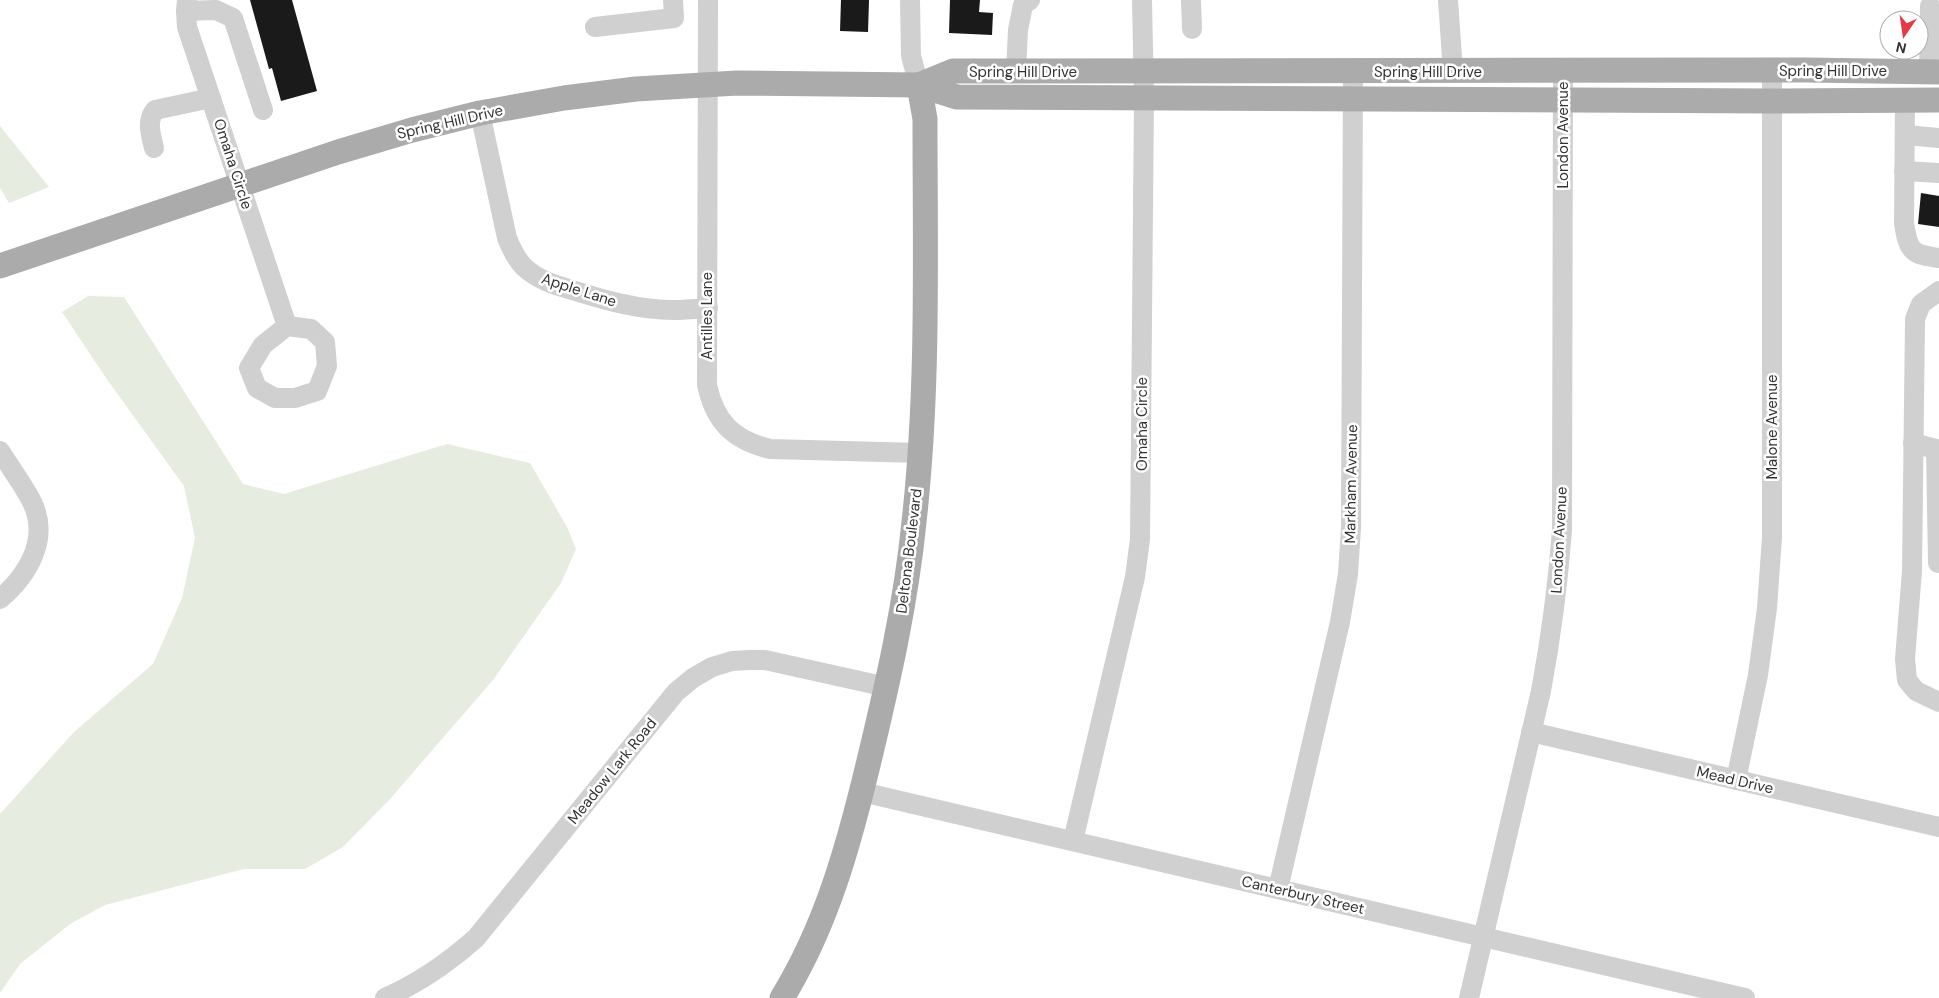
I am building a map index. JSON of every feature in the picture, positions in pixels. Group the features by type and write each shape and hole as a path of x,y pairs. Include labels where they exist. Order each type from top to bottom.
{"main road":[{"name":"Spring Hill Drive","path":"919,85 953,72 1934,72"},
{"name":"Spring Hill Drive","path":"0,266 338,152 412,130 480,113 564,98 636,89 708,84 919,85 957,97 1562,101 1939,100"},
{"name":"Deltona Boulevard","path":"782,998 811,944 831,897 848,848 887,687 906,588 920,453 924,368 925,119 919,85"}],"street":[{"path":"595,27 674,18 673,0"},
{"name":"Antilles Lane","path":"708,0 707,384 710,400 717,415 737,437 754,445 770,449 920,453"},
{"path":"910,0 911,56 919,85"},
{"path":"1016,72 1018,30 1023,5 1030,0"},
{"name":"Omaha Circle","path":"1073,841 1135,577 1140,539 1144,99 1142,0"},
{"path":"1191,0 1192,29"},
{"path":"1448,0 1453,72"},
{"path":"187,5 216,10 233,18 263,110"},
{"name":"Omaha Circle","path":"187,5 188,27 287,326"},
{"path":"1930,6 1934,72"},
{"name":"London Avenue","path":"1469,998 1531,732 1549,648 1558,587 1562,530 1563,71"},
{"name":"Malone Avenue","path":"1736,780 1758,675 1767,608 1772,537 1772,71"},
{"name":"Markham Avenue","path":"1278,889 1340,622 1348,574 1351,528 1353,72"},
{"path":"154,148 149,120 155,110 211,98"},
{"path":"1904,100 1906,135 1904,223 1907,242 1912,251 1932,258"},
{"name":"Apple Lane","path":"480,113 506,238 513,253 523,266 535,276 550,283 602,300 639,307 672,310 708,308"},
{"path":"1906,135 1939,138"},
{"path":"1904,171 1939,173"},
{"path":"1939,291 1921,304 1915,319 1912,571 1905,659 1907,680 1916,691 1939,702"},
{"path":"1912,571 1938,563 1936,449 1913,443"},
{"path":"0,451 32,502 38,533 36,550 30,565 21,579 0,599"},
{"name":"Meadow Lark Road","path":"385,998 429,975 476,938 676,692 693,678 712,667 732,661 765,660 887,687"},
{"name":"Mead Drive","path":"1531,732 1939,827"},
{"name":"Canterbury Street","path":"862,792 1745,998"}],"shaded area":[{"path":"0,126 49,187 9,203 0,188"},
{"path":"88,296 124,297 243,484 284,494 447,444 530,463 567,527 576,549 561,583 493,680 390,799 343,847 305,869 244,869 105,905 70,924 20,964 0,993 0,814 74,732 153,664 182,598 195,538 184,486 106,378 62,312"}],"building":[{"path":"250,0 292,0 317,91 281,101 272,68 269,69"},
{"path":"841,0 869,0 868,32 840,31"},
{"path":"950,0 980,0 979,12 993,13 992,35 949,33"},
{"path":"1921,193 1939,196 1939,227 1918,224"}]}
